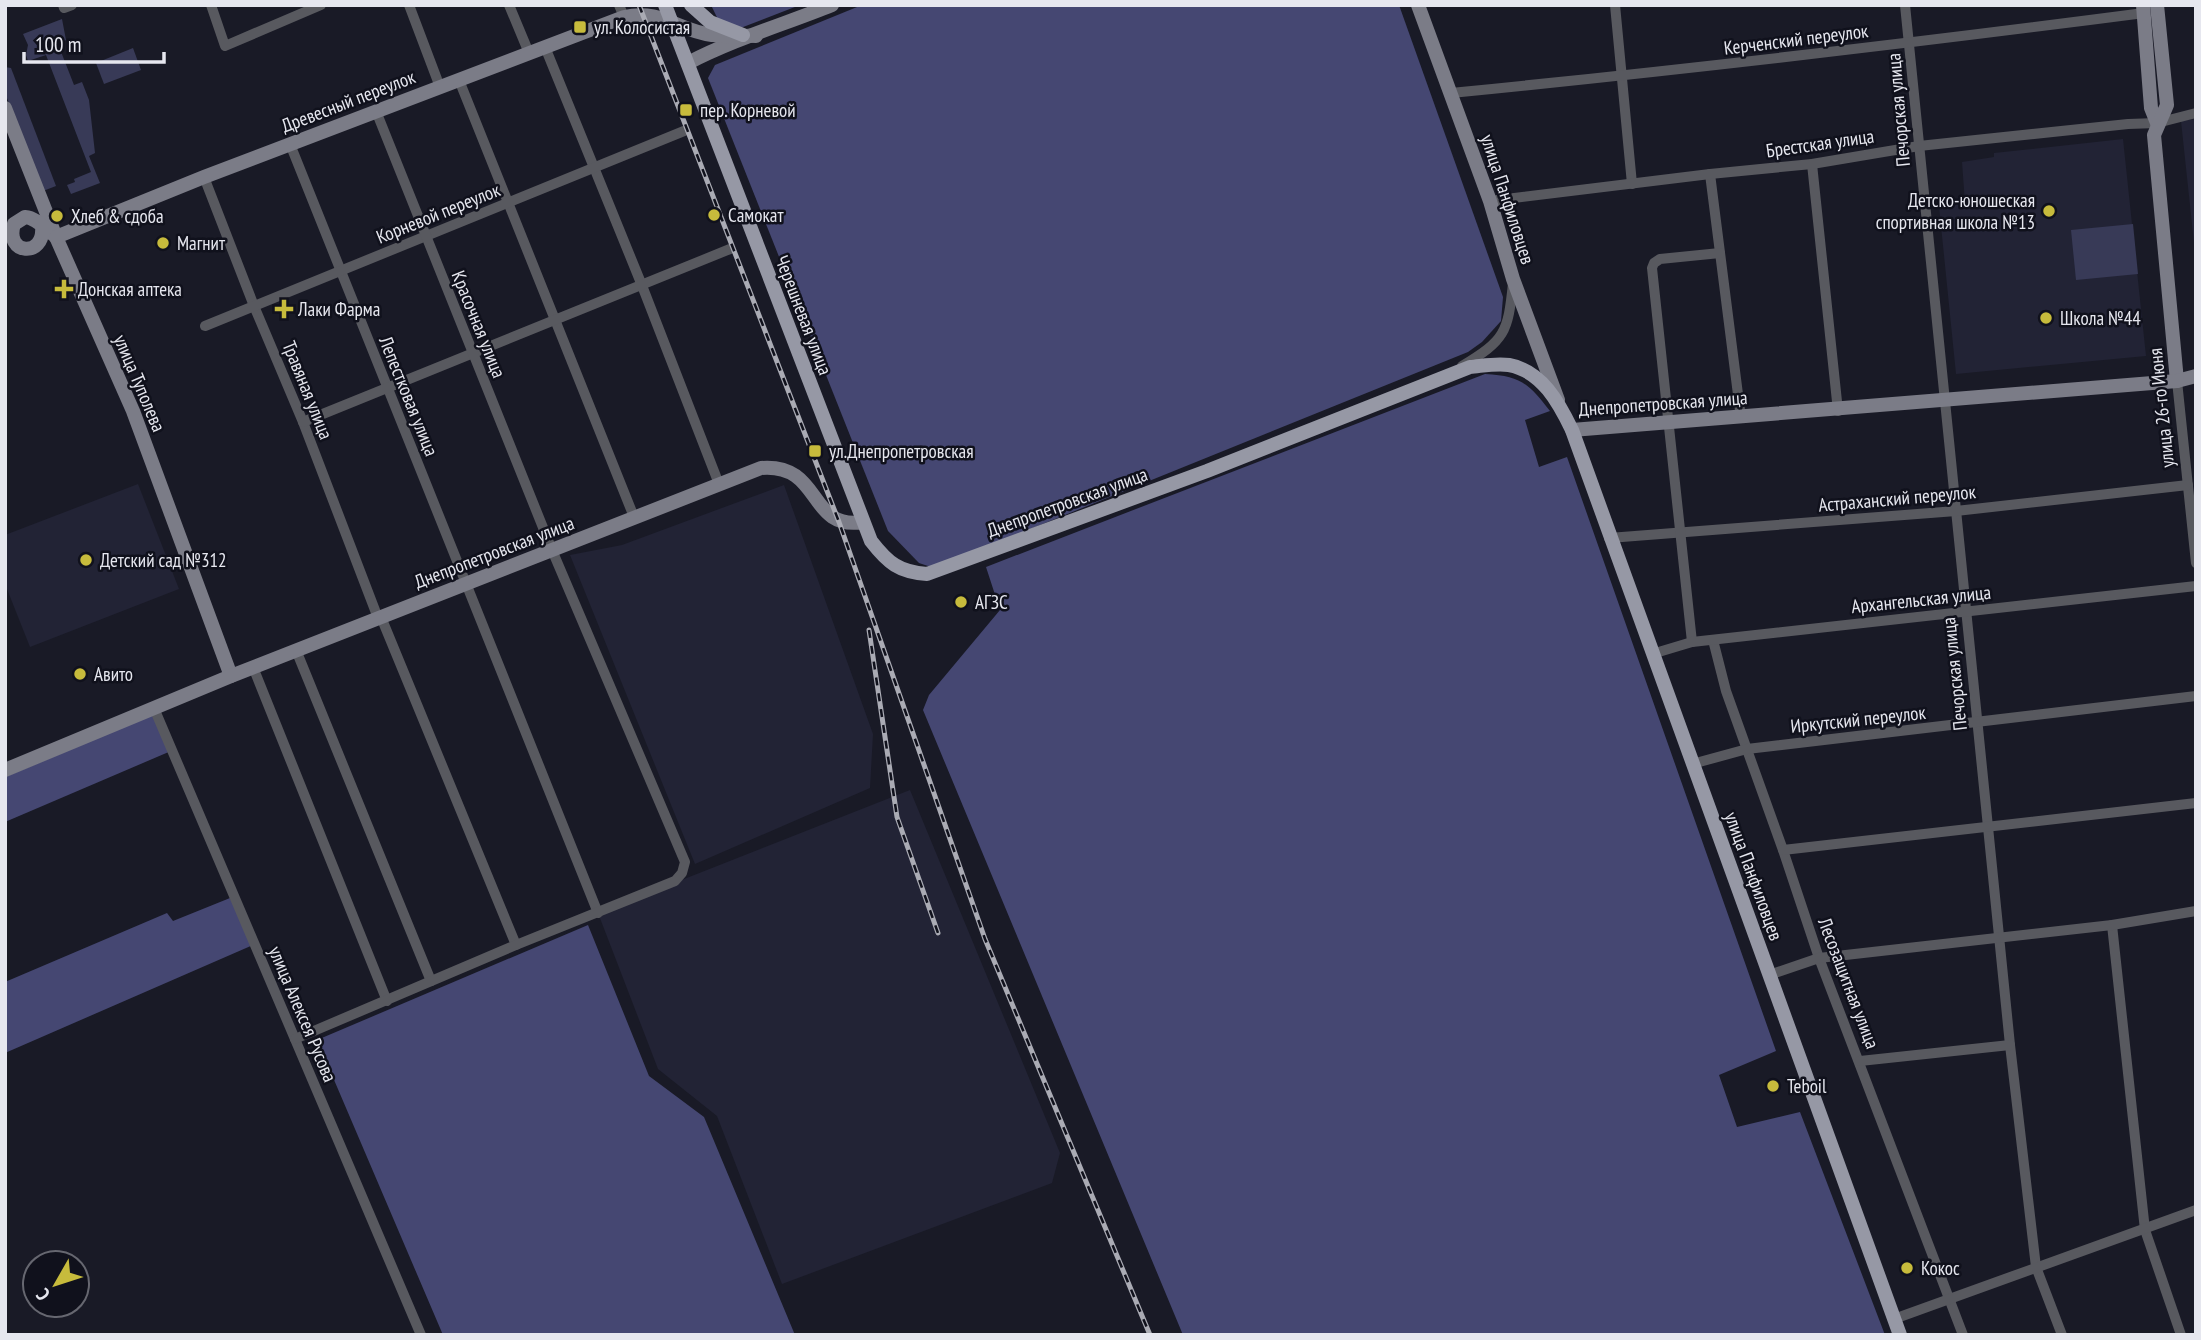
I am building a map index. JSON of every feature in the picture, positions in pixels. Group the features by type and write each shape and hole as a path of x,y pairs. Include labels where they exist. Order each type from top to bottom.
{"main road":[{"name":"Черешневая улица","path":"665,5 863,522"},
{"path":"691,5 710,22 750,36"},
{"name":"Днепропетровская улица","path":"863,522 871,541 884,558 909,572 927,574 1207,471 1470,367 1508,365 1525,370 1544,385 1560,405 1572,430"},
{"name":"улица Панфиловцев","path":"1572,430 1900,1335"}],"street":[{"path":"211,5 225,46 314,7"},
{"path":"409,5 440,87"},
{"path":"509,5 529,53"},
{"path":"688,62 832,5"},
{"name":"улица Панфиловцев","path":"1418,5 1490,201 1513,279 1560,405"},
{"path":"1615,5 1632,184"},
{"name":"Печорская улица","path":"1905,5 1978,723 1986,827 2036,1268 2062,1335"},
{"name":"Керченский переулок","path":"1451,93 1909,43 2148,8"},
{"name":"улица 26-го Июня","path":"2148,8 2167,105 2154,135 2196,563"},
{"name":"Древесный переулок","path":"56,237 204,177 545,47 621,11 656,15 671,23 711,35 750,36"},
{"path":"545,47 719,484"},
{"path":"459,80 634,517"},
{"name":"улица Туполева","path":"5,108 56,237 133,411 231,676"},
{"name":"Красочная улица","path":"376,111 424,237 552,550 685,862 682,873 675,881 598,913"},
{"name":"Брестская улица","path":"1490,201 1812,164 1919,146 2158,123 2196,113"},
{"name":"Корневой переулок","path":"205,326 684,131"},
{"name":"Лепестковая улица","path":"290,144 598,913"},
{"path":"1812,164 1838,411"},
{"path":"1710,174 1741,418"},
{"name":"Травяная улица","path":"204,177 379,617 516,945"},
{"path":"42,228 56,237"},
{"path":"303,422 730,248"},
{"path":"1692,642 1652,268 1660,259 1720,253"},
{"path":"1447,374 1495,345 1503,334 1513,279"},
{"name":"Днепропетровская улица","path":"1572,430 2177,382 2196,376"},
{"name":"Днепропетровская улица","path":"5,771 253,667 761,468 778,466 793,473 806,484 828,514 839,522 863,522"},
{"name":"Астраханский переулок","path":"1609,538 1956,511 2188,485"},
{"name":"Архангельская улица","path":"1652,654 1692,642 2196,586"},
{"name":"Лесозащитная улица","path":"1713,640 1726,691 1819,958 1963,1335"},
{"path":"296,650 431,981"},
{"path":"253,667 387,1001"},
{"name":"Иркутский переулок","path":"1692,764 1747,749 2196,696"},
{"name":"улица Алексея Русова","path":"154,708 421,1335"},
{"path":"1783,850 2196,803"},
{"path":"1769,975 1819,958 2112,925 2196,911"},
{"path":"295,1039 598,913"},
{"path":"2112,925 2145,1230 2181,1335"},
{"path":"1860,1061 2010,1045"},
{"path":"1894,1319 2196,1210"}],"shaded area":[{"path":"711,5 800,5 725,34"},
{"path":"862,5 1399,5 1503,297 1501,321 1482,342 1468,352 934,568 919,563 888,531 708,78 715,65"},
{"path":"62,19 66,40 58,44 74,85 82,82 89,100 95,153 89,156 100,183 71,194 67,185 91,172 46,55 28,61 28,45 23,34"},
{"path":"133,48 141,70 104,84 96,63"},
{"path":"5,67 11,68 56,186 43,191 5,93"},
{"path":"2196,119 2196,243 2194,243 2181,121"},
{"path":"2123,139 2146,356 1956,374 1939,206 1965,203 1962,162 1994,157 1994,153"},
{"path":"2133,224 2138,274 2076,280 2071,230"},
{"path":"1485,374 1516,379 1536,394 1550,411 1525,420 1539,467 1567,457 1776,1051 1719,1075 1737,1127 1800,1112 1885,1335 1183,1335 923,710 929,695 1000,610 986,567"},
{"name":"Детский сад №312","path":"138,484 179,589 30,647 5,584 5,535"},
{"path":"784,485 873,734 870,788 695,864 570,555 622,545"},
{"path":"155,714 171,751 5,822 5,777"},
{"path":"910,790 1060,1153 1052,1183 782,1284 717,1116 658,1069 598,913"},
{"path":"230,898 253,945 5,1053 5,982 167,913 173,921"},
{"path":"588,925 649,1076 704,1117 795,1335 443,1335 317,1040"}],"railway":[{"path":"639,5 839,522 985,939 1150,1335"},
{"path":"869,630 897,817 938,933"}],"place":[{"name":"ул. Колосистая","path":"580,27"},
{"name":"пер. Корневой","path":"686,110"},
{"name":"Детско-юношеская спортивная школа №13","path":"2049,211"},
{"name":"Самокат","path":"714,215"},
{"name":"Хлеб & сдоба","path":"57,216"},
{"name":"Магнит","path":"163,243"},
{"name":"Донская аптека","path":"64,289"},
{"name":"Лаки Фарма","path":"284,309"},
{"name":"Школа №44","path":"2046,318"},
{"name":"ул.Днепропетровская","path":"815,451"},
{"name":"Детский сад №312","path":"86,560"},
{"name":"АГЗС","path":"961,602"},
{"name":"Авито","path":"80,674"},
{"name":"Teboil","path":"1773,1086"},
{"name":"Кокос","path":"1907,1268"}]}
